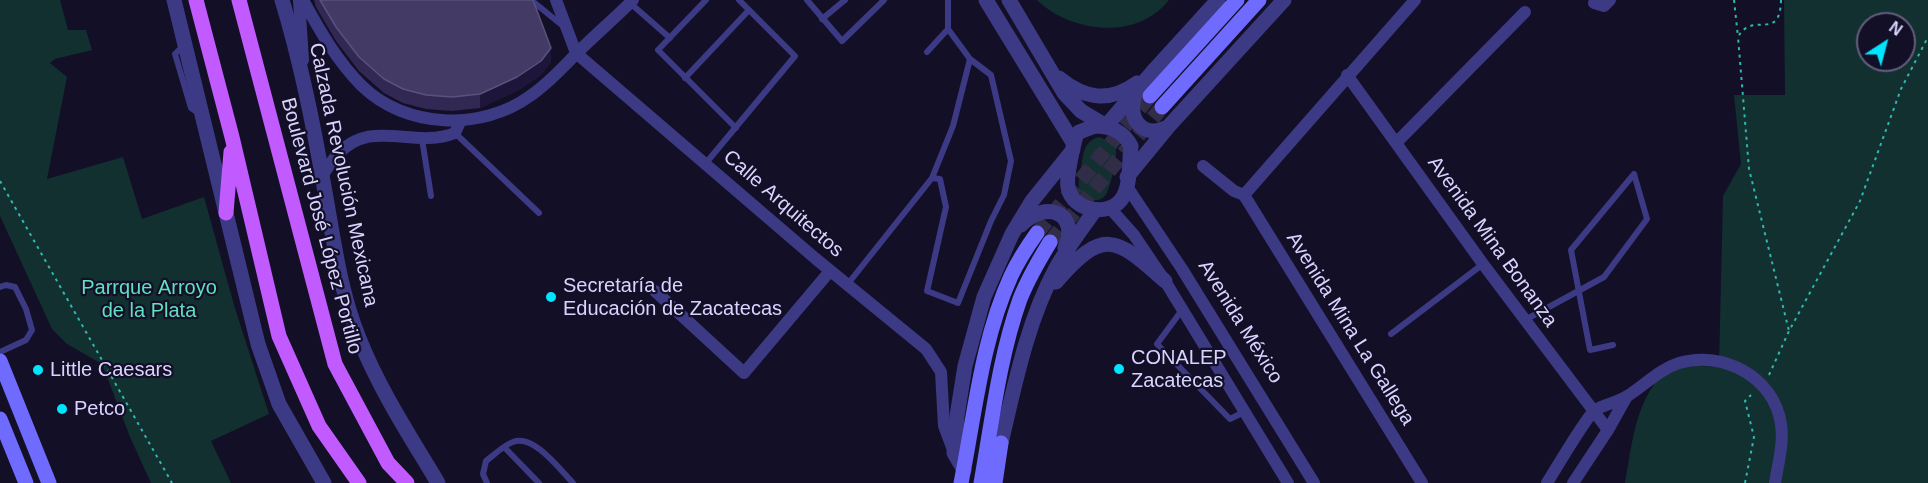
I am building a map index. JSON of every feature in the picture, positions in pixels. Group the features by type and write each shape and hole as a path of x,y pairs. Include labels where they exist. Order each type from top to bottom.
{"main road":[{"path":"196,0 232,137 279,336 319,426 359,483"},
{"name":"Boulevard José López Portillo","path":"239,0 335,364 388,463 407,483"},
{"path":"1145,90 1237,0"},
{"path":"1162,107 1259,0"},
{"path":"226,213 232,137"},
{"path":"963,476 978,386 989,343 1010,278 1036,232"},
{"path":"981,483 1004,354 1020,300 1050,242"},
{"path":"0,361 49,483"},
{"path":"0,419 26,483"},
{"path":"995,483 1001,443"}],"street":[{"path":"174,0 258,344 279,404 324,483"},
{"name":"Calzada Revolución Mexicana","path":"282,0 303,82 339,271 359,339 397,414 438,483"},
{"path":"301,0 303,82"},
{"path":"301,0 326,41 363,87 384,102 407,112 458,127"},
{"name":"Calle Arquitectos","path":"556,0 576,53 830,271 926,349 941,372 944,426 954,453"},
{"path":"986,0 1073,147"},
{"path":"1009,0 1072,104 1106,126 1122,133 1131,146 1127,181 1124,195 1119,202 1102,208 1081,205 1074,198 1068,186 1073,147 1079,132 1095,126 1106,126 1145,90"},
{"path":"1052,72 1070,87 1087,94 1105,97 1123,93 1156,68 1218,0"},
{"path":"1127,181 1168,127 1284,0"},
{"path":"1203,166 1234,191 1244,195 1415,0"},
{"path":"1594,3 1604,6 1610,0"},
{"path":"322,176 336,156 354,141 376,134 440,139 458,127 496,115 528,98 555,77 576,53 632,1"},
{"path":"1396,142 1525,12"},
{"path":"1156,68 1145,90 1131,103 1132,113 1144,129 1154,132 1168,127"},
{"name":"Avenida Mina Bonanza","path":"1347,75 1482,264 1608,430"},
{"path":"963,476 954,453 958,407 973,334 984,297 1012,234 1032,201 1073,147"},
{"name":"Avenida México","path":"1127,181 1314,483"},
{"name":"Avenida Mina La Gallega","path":"1244,195 1422,483"},
{"path":"1057,267 1102,208"},
{"path":"1102,208 1134,235 1288,483"},
{"path":"981,483 1001,443 1024,348 1070,232 1069,226 1057,213 1049,211 1033,214 1012,234"},
{"path":"1042,298 1076,260 1086,251 1100,245 1111,244 1130,252 1164,281"},
{"path":"655,291 744,372 830,271"},
{"path":"1547,483 1594,411 1628,396 1659,373 1679,363 1698,360 1724,363 1743,370 1759,389 1772,399 1781,423 1781,443 1775,483"},
{"path":"1573,483 1628,396"}],"lane":[{"path":"531,0 545,14 567,29"},
{"path":"706,0 658,50 736,128"},
{"path":"706,164 795,56 739,0"},
{"path":"807,0 842,41 884,0"},
{"path":"822,19 845,0"},
{"path":"932,177 940,179 946,207 927,291 958,303 1004,195 1011,161 991,75 970,59 948,29 948,0"},
{"path":"632,1 670,38"},
{"path":"685,78 749,10"},
{"path":"927,52 948,29"},
{"path":"848,285 932,177 953,126 970,59"},
{"path":"458,127 539,213"},
{"path":"422,139 431,196"},
{"path":"1525,320 1578,291 1604,277 1647,219 1634,174 1571,250 1578,291 1590,350 1613,345"},
{"path":"1391,334 1482,264"},
{"path":"0,287 6,285 15,287 26,309 32,330 26,340 0,352"},
{"path":"1182,310 1157,344 1230,419 1244,412"},
{"path":"488,483 483,474 486,461 514,441 527,440 538,447 573,483"},
{"path":"505,448 539,483"}],"path":[{"path":"1734,0 1749,169 1789,331"},
{"path":"1738,37 1742,30 1750,26 1778,20 1781,14 1781,0"},
{"path":"1745,483 1754,437 1745,401 1748,396 1759,389 1779,357 1789,331 1860,201 1900,89 1928,37"},
{"path":"0,180 172,483"}],"green space":[{"name":"Parrque Arroyo de la Plata","path":"0,0 60,0 68,30 86,30 92,50 55,59 50,63 67,77 47,179 123,157 142,219 204,197 234,305 269,414 211,441 231,483 151,483 130,437 102,364 67,344 52,329 0,216"},
{"path":"1037,0 1169,0 1156,13 1140,22 1122,27 1104,28 1067,20"},
{"path":"1784,0 1928,0 1928,483 1625,483 1637,420 1641,408 1659,377 1667,371 1682,367 1719,367 1723,196 1741,164 1734,95 1785,95"},
{"path":"1099,137 1112,142 1116,154 1107,193 1102,198 1094,200 1082,195 1079,179 1086,146 1091,140"}],"building":[{"path":"320,0 533,0 551,48 541,61 517,77 480,94 452,97 426,95 403,89 384,79 359,57 336,27"}],"tunnel":[{"path":"1037,233 1150,96"},
{"path":"1050,242 1162,107"}],"place":[{"name":"Secretaría de Educación de Zacatecas","path":"551,297"},
{"name":"CONALEP Zacatecas","path":"1119,369"},
{"name":"Little Caesars","path":"38,370"},
{"name":"Petco","path":"62,409"}]}
